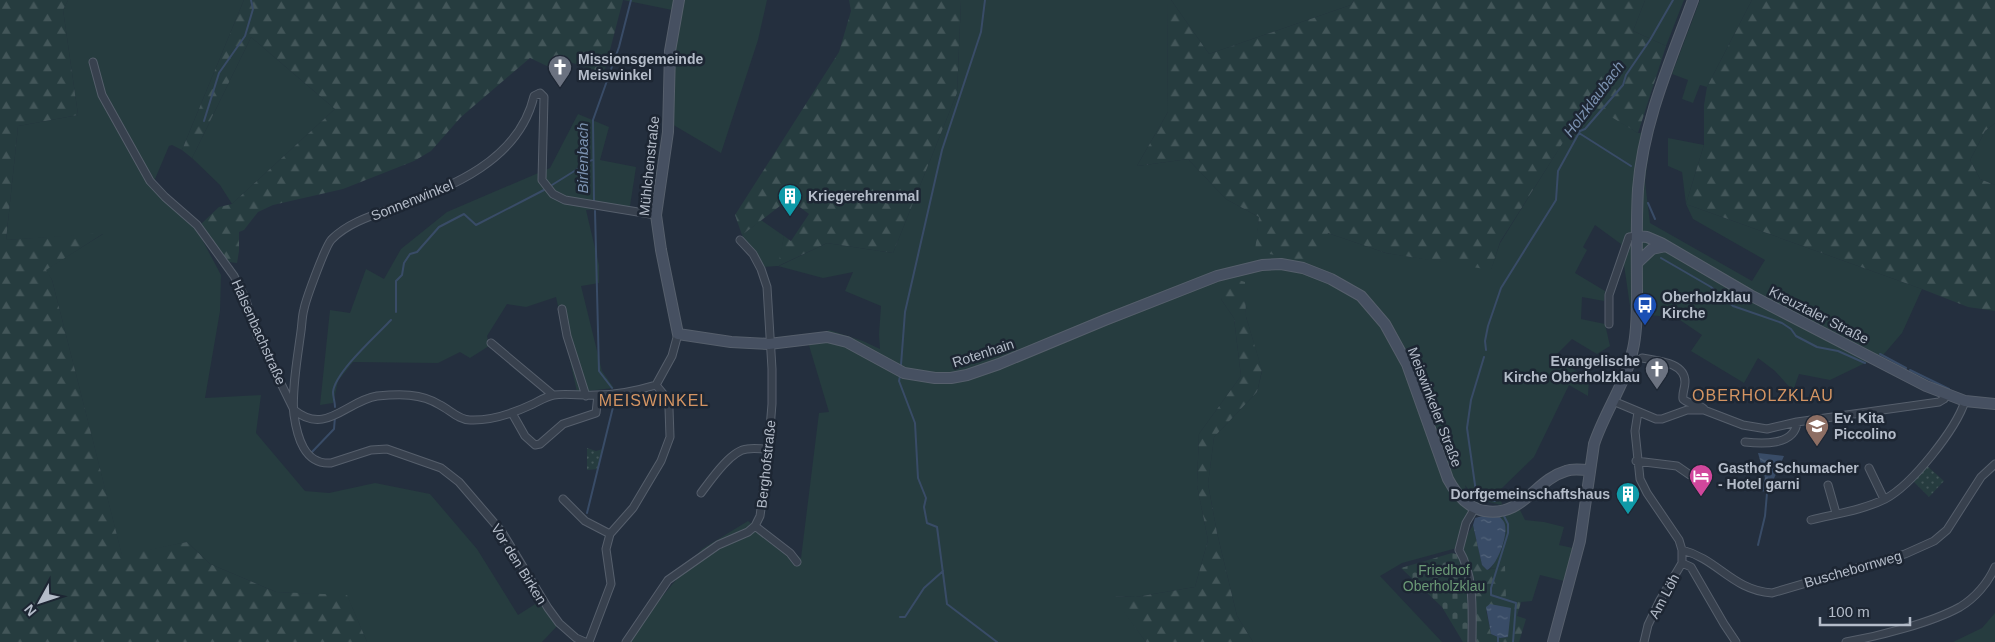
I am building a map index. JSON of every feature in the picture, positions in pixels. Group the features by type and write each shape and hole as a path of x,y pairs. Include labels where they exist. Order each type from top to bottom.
{"street":[{"name":"Mühlchenstraße","path":"678,334 660,250 656,215 668,132 670,51 679,0"},
{"path":"1553,642 1580,541 1594,444 1626,374 1634,347 1637,319 1638,189 1645,142 1652,111 1693,0"},
{"name":"Halsenbachstraße","path":"93,62 102,95 150,181 165,197 191,219 234,276 245,298 257,335 294,410"},
{"name":"Sonnenwinkel","path":"294,410 298,352 304,308 330,240 347,227 368,217 441,191 499,155 519,130 531,110 534,96 537,94 542,94 544,97 542,180 553,194 565,200 656,215"},
{"path":"1609,324 1609,296 1625,245 1629,237 1637,236"},
{"name":"Kreuztaler Straße","path":"1637,236 1648,237 1666,246 1750,295 1947,395 1965,400 1995,404"},
{"name":"Berghofstraße","path":"626,642 668,580 718,544 748,532 760,516 772,404 772,370 766,286 761,268 753,254 740,240"},
{"path":"1637,263 1652,249 1666,246"},
{"name":"Meiswinkeler Straße","path":"1262,265 1281,264 1303,268 1331,279 1361,296 1385,324 1407,364 1448,480 1460,496 1474,508"},
{"name":"Rotenhain","path":"678,334 731,342 769,344 827,336 848,342 904,373 935,378 959,377 999,364 1217,276 1262,265"},
{"path":"562,309 567,336 586,396"},
{"path":"294,410 302,417 319,420 334,416 353,404 371,397 414,395 429,399 466,420 480,420 512,413 553,395 586,396 628,392 656,385 672,356 678,334"},
{"path":"491,343 553,395"},
{"path":"1642,358 1671,364 1679,368 1684,375 1685,383 1682,399 1701,406 1704,410"},
{"path":"589,642 611,584 606,549 610,534 633,508 670,437 669,408 665,396 656,385"},
{"path":"512,413 525,436 535,445 540,444 562,424 596,413 598,395"},
{"path":"1613,401 1638,412 1662,419 1687,410 1704,410 1752,428 1767,429 1797,422 1939,402 1947,395"},
{"path":"1811,520 1884,499 1903,486 1950,432 1965,400"},
{"name":"Vor den Birken","path":"294,410 296,427 305,452 315,461 322,464 331,463 378,448 387,449 432,464 449,473 502,532 544,602 559,623 576,638 585,642"},
{"name":"Am Löh","path":"1638,412 1634,431 1636,461 1640,479 1647,493 1679,540 1682,550 1682,562 1648,625 1646,641"},
{"path":"1745,442 1762,444 1775,442 1793,433 1797,422"},
{"path":"701,493 715,474 739,452 746,449 768,449"},
{"path":"1636,461 1677,466 1690,475"},
{"name":"Buschebornweg","path":"1682,550 1691,552 1710,563 1743,586 1761,592 1772,593 1905,554 1934,541 1947,530 1981,477 1995,464"},
{"path":"1869,468 1884,499"},
{"path":"1472,642 1470,587 1459,550 1466,523 1474,508 1498,512 1514,507 1566,470 1589,470"},
{"path":"1828,484 1836,513"},
{"path":"563,499 586,521 610,534"},
{"path":"754,526 790,553 797,562"},
{"path":"1682,562 1691,567 1736,642"},
{"path":"1846,642 1912,625 1960,606 1981,588 1995,567"}],"green space":[{"path":"0,0 68,0 63,10 78,115 18,126 6,240 104,233 46,270 52,280 122,555 187,542 210,564 276,592 347,595 367,642 0,642"},
{"path":"68,0 244,0 182,150 172,145 169,146 155,179 157,186 188,213 221,275 220,311 205,398 261,395 256,433 305,491 329,493 375,483 430,494 477,549 518,615 540,601 558,625 542,642 367,642 347,596 276,592 210,564 187,542 122,556 52,280 45,270 103,234 6,240 18,126 78,115 63,10"},
{"path":"244,0 623,0 604,73 560,59 547,66 530,58 461,117 431,151 414,161 343,189 273,205 258,212 244,230 239,232 237,263 229,262 200,225 219,207 232,204 335,109 251,37 192,158 182,150"},
{"path":"623,0 767,0 758,40 721,153 665,120 664,69 672,10"},
{"path":"849,0 961,0 957,93 893,253 827,243 778,266 784,236 791,241 809,214 789,199 742,235 735,215 839,52 851,11"},
{"path":"961,0 1167,0 1168,112 1137,166 1188,159 1226,199 1259,217 1256,251 1328,233 1386,253 1491,269 1500,243 1588,102 1638,133 1651,132 1645,182 1650,223 1752,281 1765,260 1693,219 1686,204 1922,289 1902,333 1884,354 1830,380 1799,374 1793,391 1775,371 1758,358 1744,383 1691,351 1702,335 1677,318 1631,313 1621,244 1595,225 1583,247 1587,250 1575,273 1605,291 1604,301 1582,297 1581,319 1605,324 1610,346 1597,354 1572,339 1554,357 1589,379 1588,396 1569,385 1534,457 1500,490 1502,505 1481,499 1473,494 1465,485 1471,509 1457,548 1402,563 1380,576 1442,642 1253,642 1237,616 1217,533 1208,484 1214,437 1257,392 1262,371 1246,317 1244,282 1221,299 1234,318 1241,376 1199,434 1197,485 1208,540 1195,587 1136,597 1113,596 1146,642 624,642 702,549 748,521 801,558 819,413 829,412 808,342 829,330 863,341 880,349 881,306 845,291 853,272 823,278 778,266 762,267 742,235 761,220 784,236 779,266 827,243 893,253 957,93"},
{"path":"1167,0 1171,0 1209,54 1351,5 1354,0 1645,0 1633,31 1666,46 1638,133 1588,103 1500,242 1491,270 1386,253 1328,233 1314,263 1255,251 1259,217 1226,199 1188,159 1137,166 1168,112"},
{"path":"1171,0 1354,0 1351,5 1209,54"},
{"path":"1645,0 1684,0 1666,46 1633,31"},
{"path":"1700,0 1752,0 1707,87 1700,85 1693,103 1682,99 1688,80 1672,74"},
{"path":"1752,0 1995,0 1995,123 1985,131 1970,160 1980,179 1995,185 1995,311 1968,307 1686,204 1704,145 1704,105 1707,87"},
{"path":"251,37 335,109 232,204 220,185 192,158"},
{"path":"578,114 609,127 600,160 636,167 630,206 586,210 599,265 599,283 581,286 602,371 614,388 577,392 556,297 526,307 507,304 487,336 489,346 470,358 460,352 438,363 353,362 338,381 333,403 320,405 330,310 350,313 366,269 384,279 401,249 447,212 550,168"},
{"path":"1995,123 1995,185 1980,179 1970,160 1985,131"},
{"path":"1668,138 1704,145 1686,204 1682,172 1668,166"},
{"path":"1235,279 1245,282 1246,317 1262,370 1257,392 1214,437 1208,484 1217,533 1237,616 1253,642 1146,642 1112,596 1136,597 1195,587 1208,540 1197,485 1199,434 1241,376 1234,318 1221,299"},
{"path":"587,448 596,451 603,449 598,469 587,470"},
{"path":"1926,465 1944,481 1929,497 1912,480"},
{"path":"1502,505 1519,508 1525,520 1564,527 1559,545 1573,548 1564,581 1540,575 1532,601 1521,602 1505,599 1505,566 1490,569 1499,555 1506,531 1505,525 1498,515"},
{"path":"1473,525 1482,565 1487,570 1505,566 1506,599 1521,602 1517,616 1526,619 1519,642 1476,642 1473,585 1463,547 1464,541","holes":["1486,610 1508,637 1500,638 1491,634"]},
{"name":"Friedhof Oberholzklau","path":"1452,553 1459,555 1467,580 1470,599 1468,642 1463,642 1442,607 1401,568"},
{"path":"1995,613 1995,642 1953,642 1982,628"}],"water":[{"path":"1758,453 1784,456 1772,483 1773,493 1761,491 1765,478"},
{"path":"1490,514 1498,515 1504,523 1505,536 1498,557 1487,570 1482,565 1473,525 1475,518"},
{"path":"1490,604 1511,608 1508,637 1500,638 1491,634 1486,607"}],"waterway":[{"path":"204,121 219,73 245,36 253,9 251,0"},
{"name":"Birlenbach","path":"594,202 593,120 619,47 631,0"},
{"path":"901,365 905,312 942,150 981,32 985,0"},
{"name":"Holzklaubach","path":"1486,350 1485,341 1488,326 1501,288 1556,200 1558,171 1580,131 1585,129 1623,85 1626,75 1650,40 1673,0"},
{"path":"1579,133 1631,166"},
{"path":"552,185 592,160"},
{"path":"396,312 396,281 402,275 404,263 410,254 417,252 439,227 464,214 476,225 544,190"},
{"path":"1648,203 1655,219"},
{"name":"Birlenbach","path":"595,211 599,371 612,388"},
{"path":"1661,258 1711,287 1733,306 1782,323 1791,329 1796,336 1817,347 1838,351 1865,363"},
{"path":"335,407 333,392 341,374 391,320"},
{"path":"1880,354 1906,368"},
{"name":"Holzklaubach","path":"1484,357 1471,400 1467,428 1476,492 1483,497 1495,501"},
{"path":"1910,370 1949,389"},
{"path":"900,376 899,381 915,423 918,478 926,498 924,507 927,523 937,527 947,604 997,642"},
{"name":"Birlenbach","path":"587,513 615,399"},
{"path":"311,453 334,429 335,417"},
{"path":"1758,545 1765,516 1767,493"},
{"name":"Holzklaubach","path":"1503,514 1508,524 1508,533 1491,588 1491,595 1516,603 1513,642"},
{"path":"900,617 905,617 924,588 943,571"},
{"path":"1498,637 1498,642"}],"place":[{"name":"Missionsgemeinde Meiswinkel","path":"560,88"},
{"name":"Kriegerehrenmal","path":"790,217"},
{"name":"Oberholzklau Kirche","path":"1645,326"},
{"name":"Evangelische Kirche Oberholzklau","path":"1657,390"},
{"name":"Ev. Kita Piccolino","path":"1817,447"},
{"name":"Gasthof Schumacher - Hotel garni","path":"1701,497"},
{"name":"Dorfgemeinschaftshaus","path":"1628,515"}],"district":[{"name":"OBERHOLZKLAU","path":"1763,395"},
{"name":"MEISWINKEL","path":"654,400"}]}
